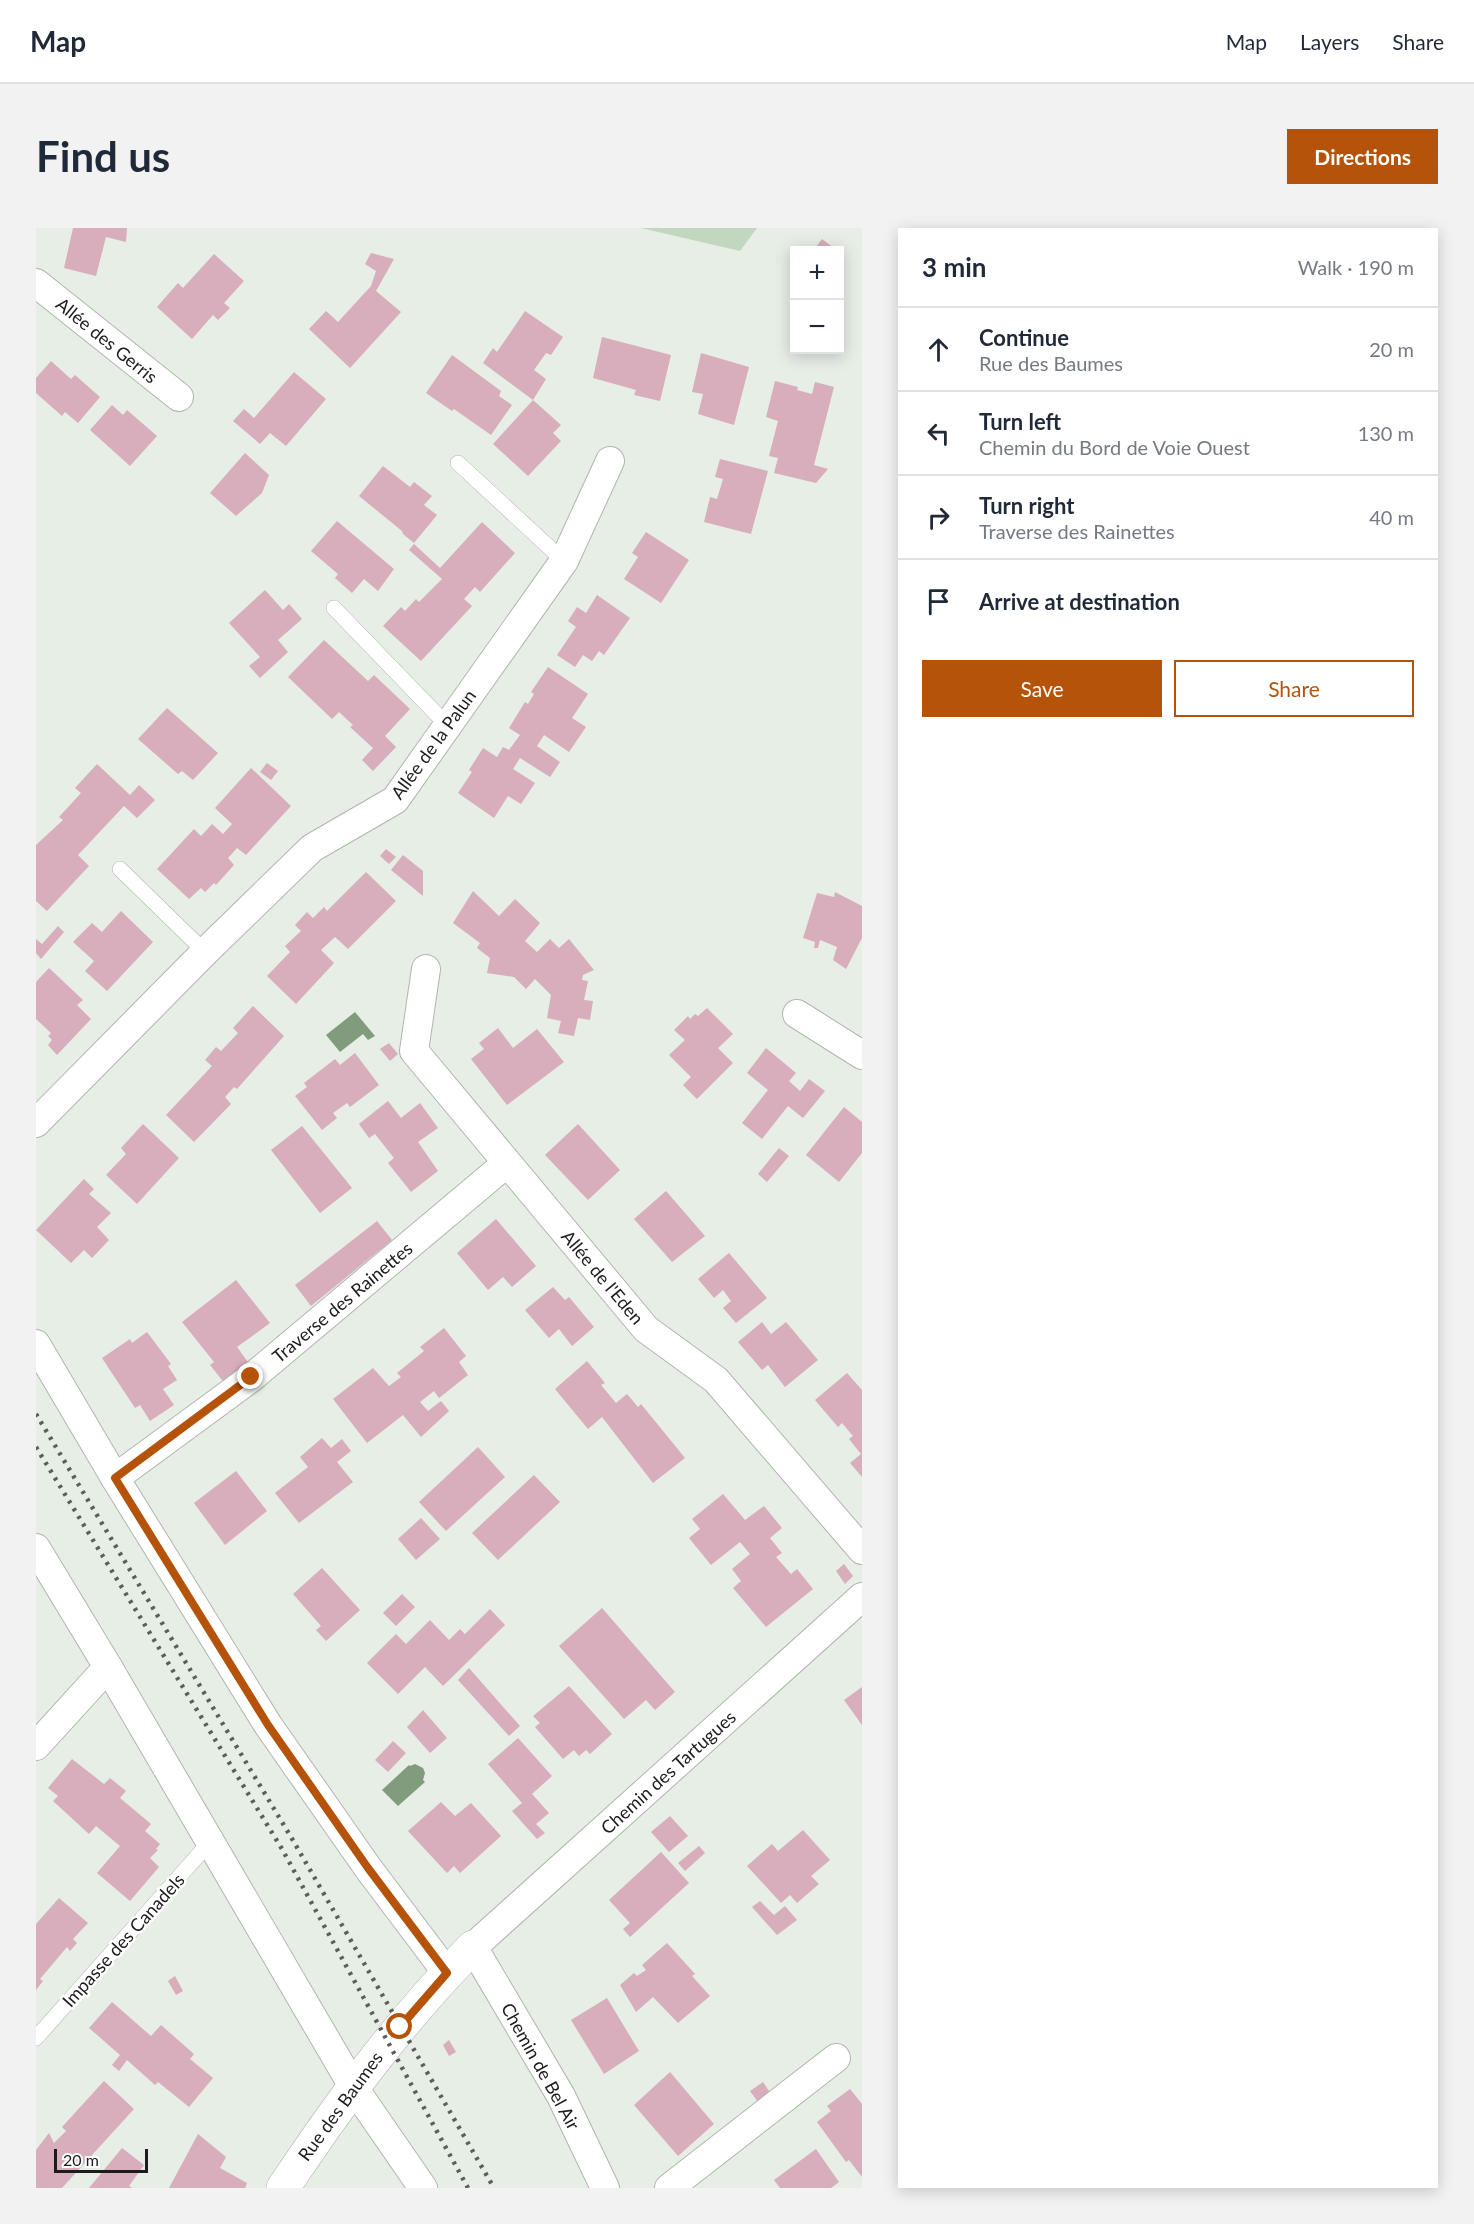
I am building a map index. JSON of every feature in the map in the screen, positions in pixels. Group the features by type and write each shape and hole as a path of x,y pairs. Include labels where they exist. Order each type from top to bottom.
{"street":[{"name":"Allée des Gerris","path":"36,283 178,397"},
{"name":"Allée de la Palun","path":"36,1123 205,952 312,848 394,800 564,561 610,461"},
{"name":"Allée de l'Eden","path":"426,969 414,1051 646,1329 716,1380 862,1550"},
{"path":"797,1014 862,1055"},
{"name":"Traverse des Rainettes","path":"115,1478 251,1377 507,1164"},
{"path":"36,1344 115,1478 268,1725 368,1868 447,1973"},
{"path":"36,1548 354,2088 423,2188"},
{"name":"Chemin des Tartugues","path":"473,1947 862,1597"},
{"path":"36,1746 108,1667"},
{"name":"Rue des Baumes","path":"283,2188 387,2042 447,1973 473,1947"},
{"name":"Chemin de Bel Air","path":"473,1947 561,2096 605,2188"},
{"path":"669,2188 836,2058"}],"lane":[{"path":"458,463 564,561"},
{"path":"334,608 448,726"},
{"path":"120,869 205,952"},
{"name":"Impasse des Canadels","path":"36,2038 209,1843"}],"shaded area":[{"path":"641,228 757,228 740,251"},
{"path":"355,1012 375,1036 368,1040 363,1034 340,1052 326,1035"},
{"path":"415,1764 423,1768 425,1782 398,1806 382,1790 409,1765"}],"building":[{"path":"73,228 127,228 126,242 106,237 96,276 64,268"},
{"path":"822,239 831,246 817,246"},
{"path":"371,253 394,259 376,291 401,312 350,368 309,329 326,311 338,322 371,286 376,271 365,264"},
{"path":"214,254 244,281 224,303 230,308 218,320 213,315 192,339 157,307 178,283 183,288"},
{"path":"525,311 563,337 551,355 546,353 534,370 546,379 533,400 483,363 493,348 497,352"},
{"path":"602,337 671,355 660,401 634,395 636,390 593,378"},
{"path":"701,353 749,367 734,425 698,414 703,394 692,392"},
{"path":"452,355 501,391 499,396 512,405 491,435 426,393"},
{"path":"51,361 71,379 75,375 100,397 78,423 65,412 62,416 36,393 36,378"},
{"path":"294,372 326,399 286,446 270,433 260,444 233,421 244,409 254,418"},
{"path":"775,381 798,387 797,390 812,394 815,382 834,387 814,465 828,469 816,483 774,473 778,458 769,456 778,421 766,417"},
{"path":"533,400 561,425 553,433 561,441 528,476 493,444"},
{"path":"112,405 123,415 127,410 157,436 130,466 90,430"},
{"path":"245,453 269,475 262,493 236,516 210,493"},
{"path":"720,459 768,471 751,534 704,522 710,497 717,499 723,479 715,477"},
{"path":"383,466 410,487 414,482 432,496 424,505 437,515 414,543 359,496"},
{"path":"337,521 394,569 378,591 364,579 352,593 335,578 338,574 311,551"},
{"path":"482,522 515,553 480,592 475,587 464,599 472,606 421,661 383,626 401,607 405,611 416,599 419,602 442,579 409,550 414,544 440,568"},
{"path":"646,532 689,560 661,603 624,579 638,557 632,553"},
{"path":"265,590 283,610 289,604 302,619 278,640 288,652 260,678 249,666 260,657 229,623"},
{"path":"597,595 630,618 604,655 599,651 592,661 583,655 575,667 557,655 576,627 568,621 577,607 586,613"},
{"path":"324,640 368,681 374,675 410,709 385,736 396,747 373,771 362,760 373,748 350,727 353,725 339,712 332,719 288,677"},
{"path":"548,667 588,694 572,718 586,727 569,752 544,735 537,746 560,762 550,777 520,758 513,769 535,783 521,804 508,796 494,818 458,793 472,772 469,770 483,748 497,757 503,747 509,750 520,735 509,728 525,702 528,704 534,694 531,692"},
{"path":"167,708 218,753 193,780 182,771 178,774 138,739"},
{"path":"267,763 278,771 271,780 260,772"},
{"path":"97,764 130,795 139,785 155,800 137,818 124,806 78,855 89,866 47,911 36,901 36,845 63,820 59,817 81,793 75,788"},
{"path":"251,768 291,806 246,855 237,848 228,858 234,865 216,885 214,883 205,892 201,888 189,899 157,869 194,829 201,836 212,824 223,834 232,824 215,808"},
{"path":"386,849 396,857 389,864 380,856"},
{"path":"403,855 423,871 423,896 391,870"},
{"path":"366,872 396,901 348,949 335,937 321,950 334,963 296,1004 267,976 290,952 285,946 301,931 295,925 307,912 313,918 324,907 327,911"},
{"path":"473,891 499,916 515,899 540,923 525,941 537,952 550,939 559,948 569,939 594,970 583,975 582,980 588,981 584,1000 593,1001 590,1020 578,1018 574,1036 558,1033 561,1021 547,1018 551,995 535,979 526,989 514,977 487,973 490,958 477,948 480,943 453,923"},
{"path":"835,892 862,906 862,938 846,969 833,960 837,947 820,940 818,948 814,948 815,942 803,938 817,893 834,897"},
{"path":"121,911 153,942 107,991 85,971 94,961 73,942 92,923 102,932"},
{"path":"58,926 64,932 41,959 36,953 36,939 42,944"},
{"path":"49,968 83,1000 77,1005 91,1019 57,1055 48,1045 52,1040 48,1036 51,1033 36,1019 36,982"},
{"path":"253,1006 284,1036 237,1089 234,1087 225,1097 231,1104 194,1142 166,1115 212,1066 205,1060 216,1047 221,1051 238,1033 233,1028"},
{"path":"707,1008 733,1034 718,1048 733,1063 697,1099 683,1085 691,1077 669,1055 685,1040 674,1030 688,1016 690,1019 695,1014 698,1016"},
{"path":"498,1028 513,1048 537,1029 564,1062 507,1105 471,1059 484,1049 479,1043"},
{"path":"389,1043 398,1054 390,1061 380,1049"},
{"path":"766,1048 796,1073 789,1081 800,1091 809,1079 825,1091 803,1118 788,1106 762,1139 742,1123 768,1090 747,1073"},
{"path":"355,1053 379,1085 350,1107 347,1103 333,1113 337,1118 322,1130 295,1096 307,1087 304,1083 335,1059 340,1065"},
{"path":"388,1101 401,1118 420,1103 438,1128 418,1142 438,1171 411,1192 388,1163 394,1158 375,1134 369,1138 359,1124"},
{"path":"844,1107 862,1122 862,1153 839,1182 806,1155"},
{"path":"143,1124 179,1158 137,1204 106,1175 126,1154 121,1148"},
{"path":"578,1124 620,1170 588,1200 545,1155"},
{"path":"302,1126 352,1188 320,1213 271,1150"},
{"path":"779,1148 789,1156 767,1182 758,1174"},
{"path":"84,1179 94,1189 89,1194 111,1213 97,1227 109,1240 92,1258 84,1250 71,1263 36,1230"},
{"path":"666,1191 705,1236 672,1262 634,1219"},
{"path":"496,1219 536,1266 512,1287 503,1277 488,1290 457,1253"},
{"path":"377,1221 392,1240 311,1306 295,1285"},
{"path":"729,1253 767,1298 736,1323 723,1308 731,1301 723,1290 714,1298 698,1279"},
{"path":"236,1280 270,1323 237,1347 250,1365 226,1385 210,1365 214,1362 182,1322"},
{"path":"553,1287 565,1300 569,1297 594,1327 572,1346 559,1329 549,1338 525,1310"},
{"path":"762,1322 771,1334 786,1322 818,1360 785,1387 768,1365 762,1370 738,1342"},
{"path":"444,1328 466,1356 459,1362 468,1375 439,1398 434,1391 420,1402 428,1411 441,1401 449,1411 421,1437 403,1415 367,1443 333,1399 373,1368 389,1386 401,1377 397,1373 424,1351 420,1347"},
{"path":"147,1332 171,1364 168,1366 177,1380 163,1389 174,1405 150,1421 140,1405 135,1408 102,1358 130,1339 132,1343"},
{"path":"587,1361 605,1383 601,1385 616,1403 627,1394 638,1407 641,1404 685,1458 653,1483 602,1417 588,1429 555,1389"},
{"path":"847,1373 862,1390 862,1477 850,1463 861,1454 849,1439 853,1436 842,1423 838,1427 815,1400"},
{"path":"322,1438 331,1448 342,1439 351,1451 337,1462 353,1482 299,1523 275,1493 308,1467 300,1457"},
{"path":"478,1447 505,1477 446,1531 419,1502"},
{"path":"236,1471 267,1511 225,1545 194,1503"},
{"path":"534,1475 560,1502 498,1560 472,1533"},
{"path":"723,1494 745,1520 764,1506 782,1528 770,1538 782,1553 776,1557 791,1574 797,1569 813,1589 766,1627 733,1588 741,1581 732,1569 750,1554 740,1542 711,1565 689,1538 700,1529 692,1519"},
{"path":"421,1518 440,1539 416,1560 398,1539"},
{"path":"844,1564 853,1576 845,1584 836,1571"},
{"path":"322,1568 360,1610 326,1641 316,1630 321,1626 293,1594"},
{"path":"402,1594 415,1607 396,1626 383,1613"},
{"path":"602,1608 675,1692 655,1710 646,1700 624,1719 559,1646"},
{"path":"490,1609 505,1625 443,1686 425,1667 398,1694 367,1663 396,1634 406,1644 430,1620 449,1640 460,1629 465,1634"},
{"path":"469,1668 520,1726 509,1736 458,1680"},
{"path":"569,1686 612,1734 590,1754 586,1750 579,1756 574,1750 563,1759 535,1727 540,1723 533,1716"},
{"path":"862,1687 862,1725 844,1700"},
{"path":"423,1710 447,1738 430,1753 407,1727"},
{"path":"518,1738 552,1776 532,1794 549,1813 536,1824 545,1833 537,1839 512,1811 522,1803 488,1764"},
{"path":"393,1741 406,1753 388,1772 375,1760"},
{"path":"72,1759 104,1784 110,1778 126,1791 120,1798 151,1824 145,1831 160,1844 156,1849 158,1850 150,1858 159,1867 130,1901 97,1873 120,1846 96,1826 89,1834 53,1801 58,1796 48,1788"},
{"path":"441,1802 455,1816 471,1803 501,1836 460,1873 454,1866 447,1873 408,1831"},
{"path":"670,1816 688,1836 669,1852 651,1832"},
{"path":"803,1830 830,1860 811,1876 819,1884 797,1903 790,1895 781,1903 747,1866 772,1844 778,1851"},
{"path":"699,1846 705,1853 685,1871 678,1863"},
{"path":"661,1852 689,1883 630,1937 623,1929 630,1923 609,1900"},
{"path":"59,1898 88,1923 73,1939 77,1943 70,1951 67,1947 40,1979 43,1981 36,1990 36,1924"},
{"path":"760,1901 774,1915 785,1906 797,1920 777,1935 752,1907"},
{"path":"667,1943 695,1974 692,1976 710,1996 678,2023 653,1997 636,2012 620,1985 634,1973 637,1976 646,1970 642,1965"},
{"path":"175,1976 183,1991 176,1995 168,1981"},
{"path":"607,1998 639,2051 604,2074 571,2020"},
{"path":"112,2002 151,2036 161,2025 194,2054 190,2059 213,2078 189,2107 158,2082 155,2085 127,2060 119,2071 112,2065 120,2055 89,2028"},
{"path":"449,2040 456,2052 449,2056 443,2045"},
{"path":"670,2072 714,2124 678,2156 634,2105"},
{"path":"104,2081 134,2109 62,2188 36,2188 36,2150 49,2133 54,2143 66,2131 62,2127"},
{"path":"763,2082 771,2094 758,2102 750,2091"},
{"path":"850,2089 862,2104 862,2177 849,2160 846,2162 817,2122 831,2111 827,2106"},
{"path":"198,2134 226,2157 220,2168 247,2183 245,2188 169,2188"},
{"path":"122,2148 144,2165 129,2186 132,2188 89,2188"},
{"path":"816,2149 839,2182 831,2188 780,2188 774,2180"}],"railway":[{"path":"36,1414 291,1837 494,2188"},
{"path":"36,1447 282,1849 468,2188"}],"route":[{"path":"251,1377 115,1478 268,1725 368,1868 447,1973 400,2027"}]}
